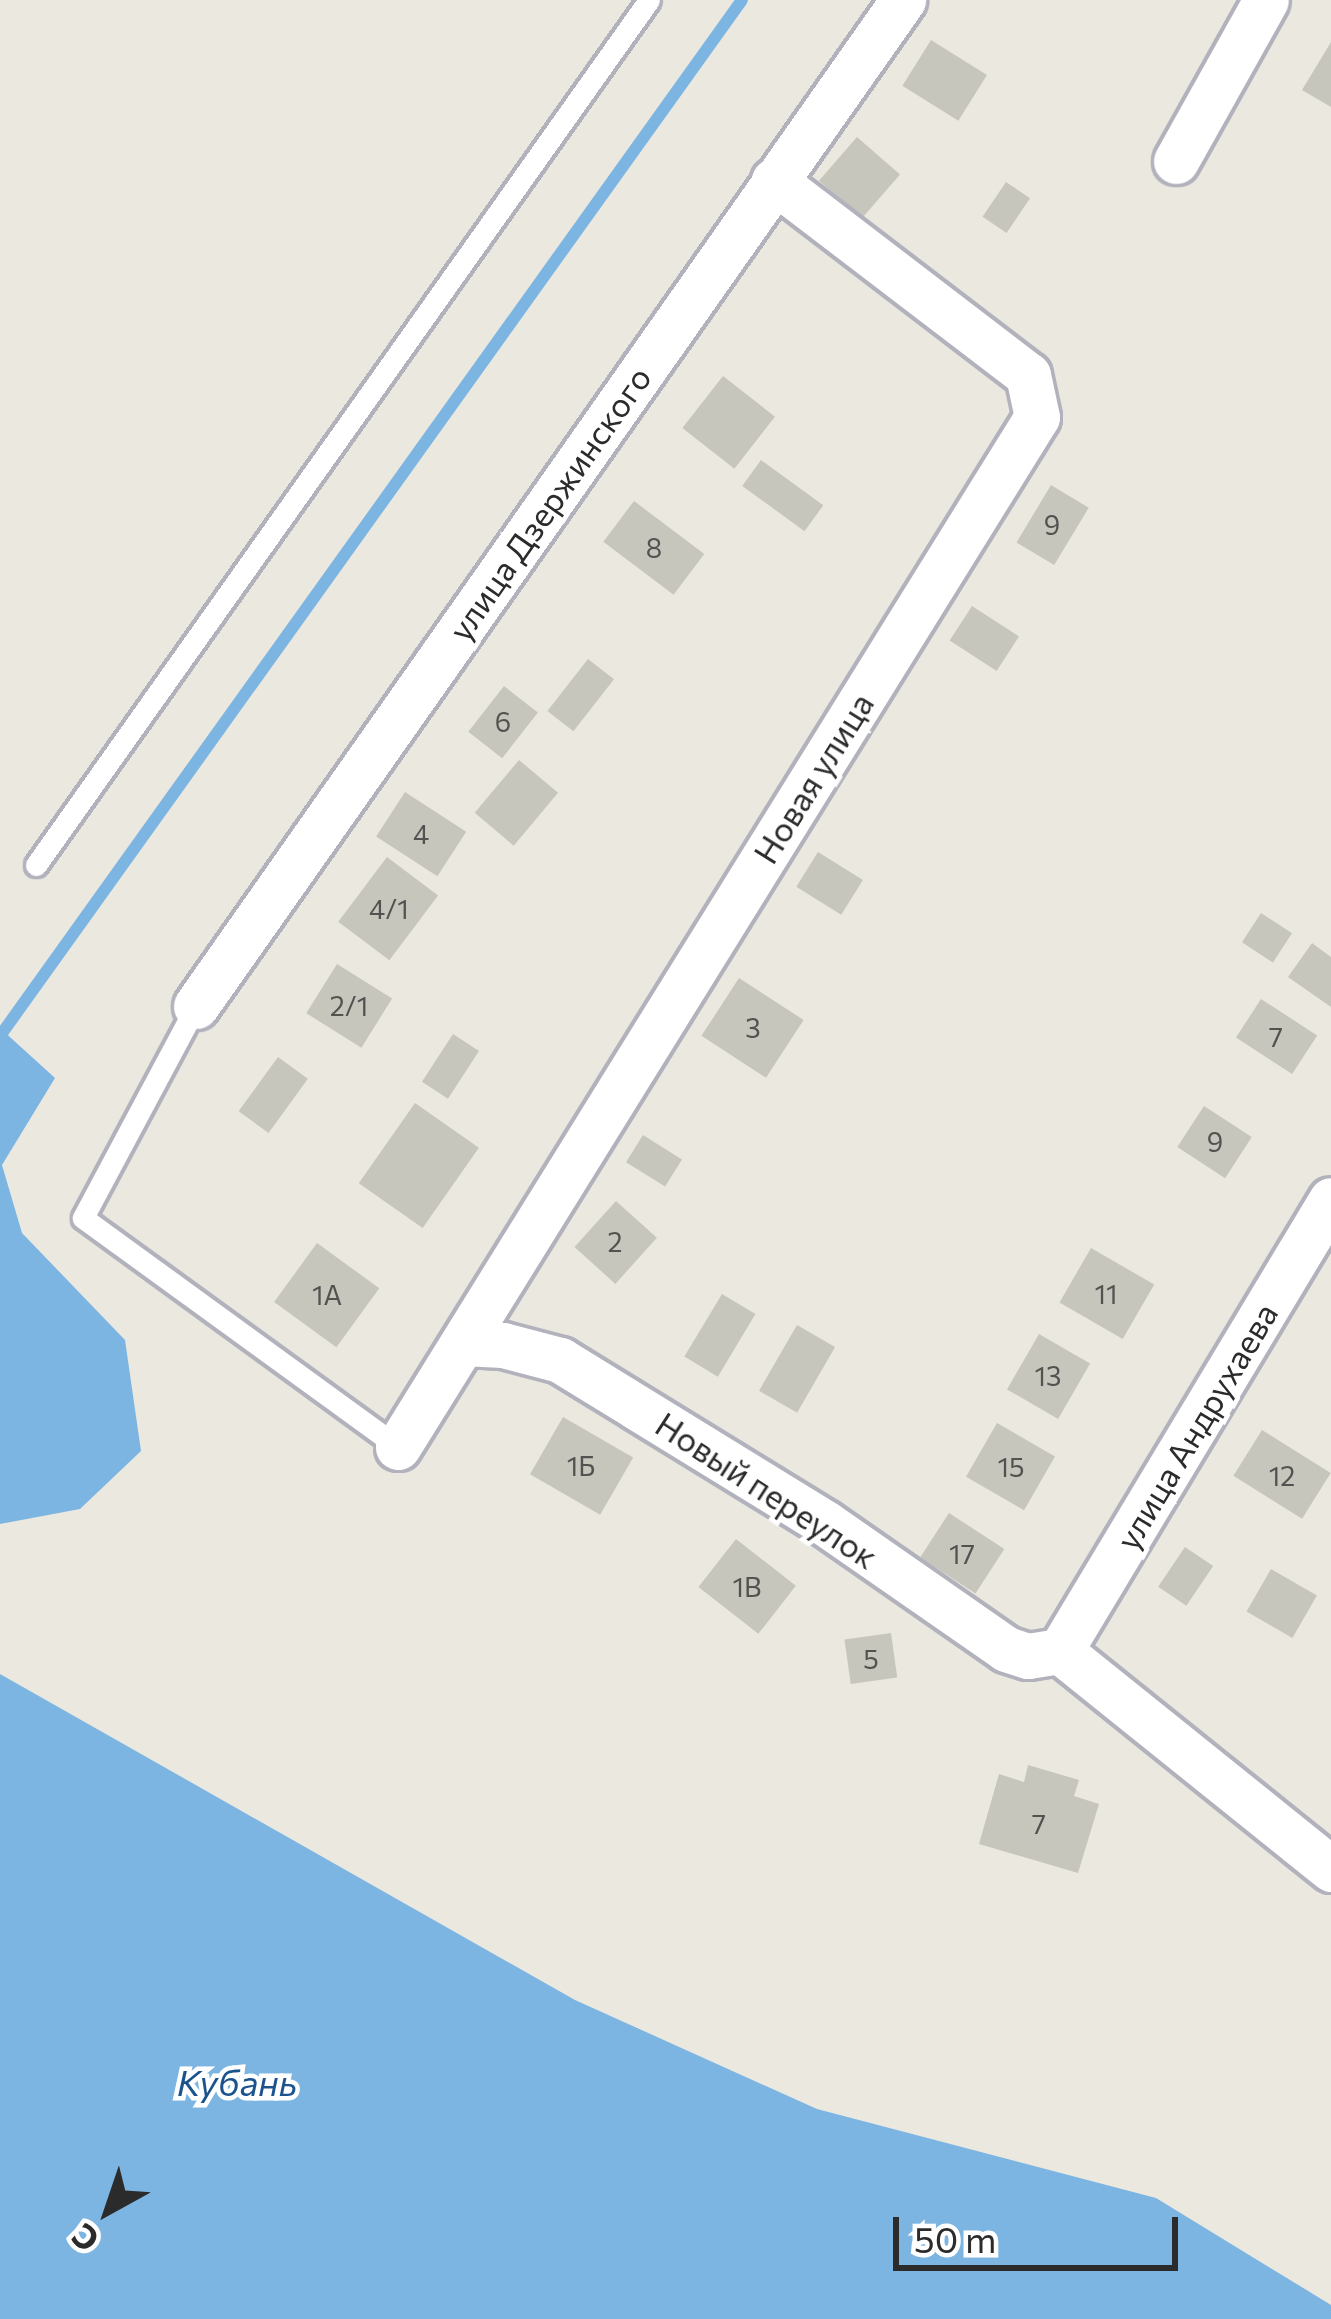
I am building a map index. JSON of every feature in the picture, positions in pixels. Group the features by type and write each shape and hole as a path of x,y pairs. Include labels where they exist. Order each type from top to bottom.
{"street":[{"name":"улица Дзержинского","path":"196,1006 903,0"},
{"path":"1176,161 1266,0"},
{"name":"Новая улица","path":"398,1447 1037,418 1028,375 775,181"},
{"name":"улица Андрухаева","path":"1060,1651 1331,1200"},
{"name":"Новый переулок","path":"463,1343 502,1345 560,1360 825,1523 1006,1649 1028,1656 1060,1651"},
{"path":"1060,1651 1331,1869"}],"lane":[{"path":"36,865 649,0"},
{"path":"196,1006 82,1218 398,1447"}],"water":[{"path":"0,1028 55,1078 2,1165 22,1233 125,1340 141,1451 80,1509 0,1524"},
{"name":"Кубань","path":"0,1674 575,2000 817,2109 1156,2198 1331,2305 1331,2319 0,2319"}],"building":[{"path":"931,40 987,75 958,121 902,86"},
{"path":"1331,42 1331,107 1302,90"},
{"path":"857,137 900,174 862,218 819,181"},
{"path":"1006,182 1030,198 1007,233 983,217"},
{"path":"723,376 775,417 734,469 682,428"},
{"path":"761,460 823,505 804,531 742,486"},
{"path":"1051,485 1089,508 1054,565 1016,542"},
{"path":"634,501 704,554 674,595 603,542"},
{"path":"972,606 1019,636 997,671 950,640"},
{"path":"588,659 614,679 573,731 547,711"},
{"path":"504,686 538,712 502,758 468,732"},
{"path":"519,760 558,793 514,846 475,813"},
{"path":"405,792 466,832 437,876 376,836"},
{"path":"818,852 863,880 841,915 796,887"},
{"path":"387,857 438,896 389,960 338,922"},
{"path":"1261,913 1292,933 1273,963 1242,942"},
{"path":"1312,943 1331,957 1331,1007 1288,977"},
{"path":"337,964 392,998 361,1048 306,1013"},
{"path":"739,978 804,1020 766,1078 701,1036"},
{"path":"1261,999 1317,1035 1292,1074 1236,1038"},
{"path":"453,1034 479,1051 448,1099 422,1082"},
{"path":"278,1057 308,1079 269,1133 239,1111"},
{"path":"415,1103 479,1148 423,1228 359,1183"},
{"path":"1204,1106 1252,1137 1225,1178 1177,1147"},
{"path":"643,1135 682,1159 665,1187 626,1162"},
{"path":"616,1201 657,1238 615,1284 575,1247"},
{"path":"317,1243 379,1288 336,1347 274,1302"},
{"path":"1091,1248 1154,1284 1123,1339 1060,1303"},
{"path":"722,1294 755,1314 718,1377 684,1357"},
{"path":"797,1325 835,1347 797,1413 759,1391"},
{"path":"1039,1334 1090,1364 1058,1419 1007,1389"},
{"path":"563,1417 633,1458 600,1515 530,1474"},
{"path":"997,1423 1055,1456 1024,1510 966,1477"},
{"path":"1262,1430 1331,1473 1302,1519 1233,1476"},
{"path":"949,1513 1004,1549 975,1593 920,1557"},
{"path":"736,1539 796,1586 758,1634 698,1587"},
{"path":"1185,1547 1213,1566 1186,1606 1158,1587"},
{"path":"1271,1569 1317,1596 1292,1638 1246,1611"},
{"path":"891,1633 897,1678 851,1684 844,1640"},
{"path":"1028,1765 1079,1780 1074,1796 1099,1804 1078,1873 979,1844 999,1774 1024,1782"}],"waterway":[{"path":"0,1036 742,0"}]}
